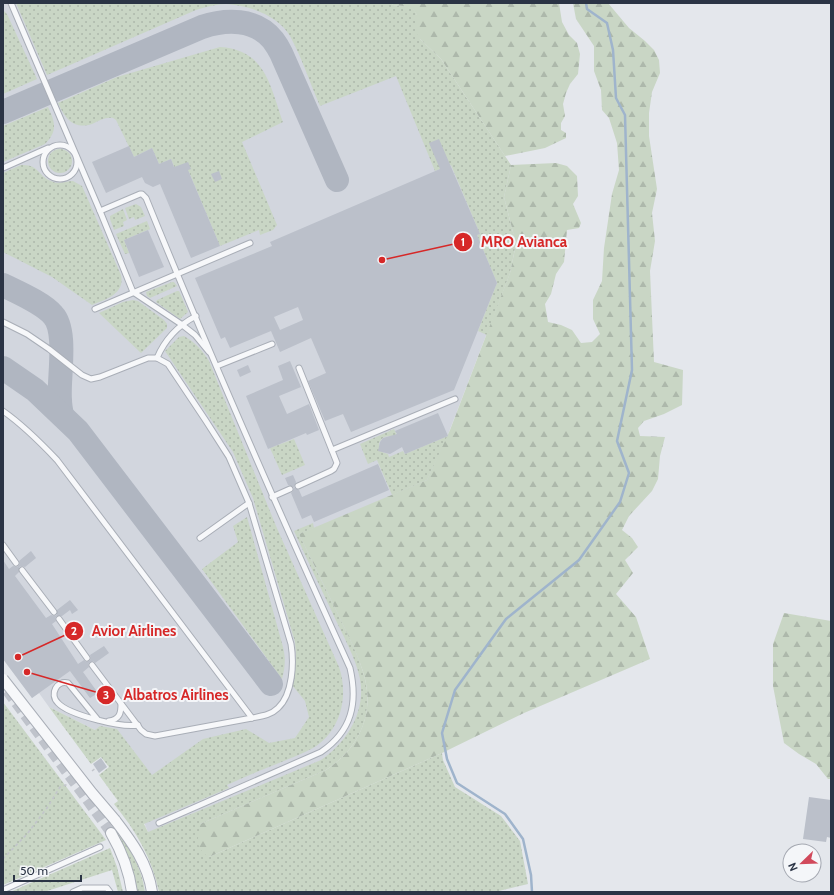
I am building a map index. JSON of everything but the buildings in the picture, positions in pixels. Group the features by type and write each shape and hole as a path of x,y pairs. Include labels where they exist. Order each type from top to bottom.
{"street":[{"path":"3,679 115,820 139,853 152,892"},
{"path":"111,833 127,866 132,892"}],"lane":[{"path":"11,3 70,141 76,156 76,169 70,176 62,179 52,177 45,170 43,160 47,151 55,146 65,145 74,151 76,156 100,211 133,292 181,324 195,336 212,356"},
{"path":"3,168 70,141"},
{"path":"100,211 140,194 145,195 177,274 272,496 350,668 354,691 352,712 342,732 335,741 321,752 160,823"},
{"path":"95,309 250,243"},
{"path":"157,358 165,342 181,324 196,316"},
{"path":"3,322 49,349 82,375 91,379 100,377 148,358 157,358 168,364 229,457 249,503 291,644 293,657 291,678 286,696 280,707 265,716 154,736 146,734 138,725 92,665"},
{"path":"217,366 272,344"},
{"path":"298,486 334,469 337,462 299,368"},
{"path":"332,450 455,399"},
{"path":"3,411 27,430 57,460 252,718"},
{"path":"272,496 290,489"},
{"path":"200,538 249,503"},
{"path":"3,545 16,563"},
{"path":"22,570 54,612"},
{"path":"59,619 87,658"},
{"path":"98,720 68,683 63,682 56,688 54,695 59,704 86,717 98,720 106,722 127,726 138,725"},
{"path":"106,722 113,721 120,716 121,704"},
{"path":"3,890 100,847"},
{"path":"73,892 82,888 107,888 110,892"}],"path":[{"path":"92,771 96,768"},
{"path":"3,859 27,834 47,808 60,787 72,783"}],"shaded area":[{"path":"3,3 319,3 511,165 504,197 510,273 360,664 367,707 326,770 200,824 148,832 95,730 49,707 39,693 32,698 3,659"}],"green space":[{"path":"16,3 392,3 393,5 413,8 417,15 420,39 441,59 511,165 504,197 516,244 510,273 487,335 478,331 497,283 477,235 480,234 451,165 435,171 396,76 320,106 298,53 285,29 271,17 253,9 226,4 196,10 47,75"},
{"path":"392,3 559,3 562,22 569,35 577,43 580,54 578,74 570,84 563,104 565,116 561,123 561,130 566,133 566,138 545,148 505,156 441,59 420,39 415,31 417,15 413,9 393,5"},
{"path":"573,3 608,3 629,28 654,50 659,60 660,73 652,92 649,113 649,136 657,189 652,213 655,241 650,271 654,362 683,370 682,405 664,414 644,421 638,428 640,436 665,437 660,456 658,479 652,491 629,516 622,530 632,538 638,547 625,560 633,573 616,594 636,617 650,659 524,713 442,753 209,857 201,850 198,843 200,824 326,770 347,752 355,742 361,730 365,719 367,706 367,693 363,671 357,654 299,534 427,480 450,430 510,273 516,244 504,197 511,165 556,163 567,166 577,176 578,196 573,204 581,223 579,228 567,230 564,262 556,274 551,294 545,304 548,322 561,325 572,330 581,343 592,342 600,334 593,319 593,300 602,281 604,248 612,194 619,170 617,143 609,118 602,110 601,90 594,71 594,46 576,19"},
{"path":"3,10 7,14 37,79 3,94"},
{"path":"220,47 235,50 247,55 257,63 264,72 269,83 283,122 242,142 277,225 273,230 260,235 259,230 220,246 189,172 178,176 171,159 159,164 152,148 134,157 116,120 113,118 105,119 92,124 75,124 67,118 58,103 117,77"},
{"path":"48,107 54,122 54,131 45,144 3,162 3,126"},
{"path":"60,149 69,152 72,161 69,170 60,173 51,170 48,161 51,152"},
{"path":"21,165 27,165 35,168 47,179 54,182 59,183 73,181 82,186 121,275 120,287 113,295 92,305 52,277 3,252 3,173"},
{"path":"136,204 141,207 145,216 135,220 134,217 129,219 125,208"},
{"path":"123,209 127,220 123,222 124,226 114,230 110,216"},
{"path":"147,221 150,229 124,240 129,253 125,254 116,234"},
{"path":"174,282 177,286 150,298 147,296 146,292"},
{"path":"179,291 188,312 180,319 156,302 157,300"},
{"path":"133,300 138,301 164,320 167,324 167,328 141,353 99,313 123,302"},
{"path":"184,336 198,347 209,361 276,526 339,667 342,678 343,701 336,723 323,741 313,748 227,785 229,788 144,824 148,832 321,760 339,744 352,725 360,703 361,691 358,671 348,646 294,531 313,523 314,528 299,534 360,662 367,693 365,719 355,742 337,762 326,770 200,824 209,857 442,753 443,760 455,787 501,816 520,841 528,884 495,892 159,892 152,868 142,845 114,804 118,801 99,775 109,767 101,757 91,764 49,707 95,730 100,726 117,729 152,775 203,739 246,729 269,743 295,738 309,717 305,701 292,685 296,655 295,642 253,498 233,452 165,351 179,337"},
{"path":"394,429 398,437 389,436 382,439 379,444 382,452 388,454 389,457 403,451 405,454 448,436 427,480 392,495 377,460 368,464 360,444"},
{"path":"294,439 305,465 282,475 270,448"},
{"path":"247,517 285,656 282,679 202,569 238,542 233,526"},
{"path":"784,613 831,621 831,779 828,779 816,764 784,743 773,686 773,644"},
{"path":"3,702 106,840 3,885"},
{"path":"115,827 125,842 138,866 145,892 137,892 121,845 110,828"},
{"path":"110,848 117,867 123,892 118,892 112,870 44,892 10,892"}],"waterway":[{"path":"532,892 531,875 523,839 505,814 457,783 447,759 442,733 455,690 506,619 579,560 620,502 629,473 617,441 632,370 625,115 616,98 613,50 607,23 587,9 586,3"}],"taxiway":[{"path":"3,112 202,27 211,24 240,22 258,28 273,40 279,50 337,180"},
{"path":"3,285 43,306 58,322 61,343 60,404 62,415"},
{"path":"3,368 35,390 78,431 271,684"}],"tunnel":[{"path":"7,691 111,833"}],"place":[{"name":"MRO Avianca","path":"382,260"},
{"name":"Avior Airlines","path":"18,657"},
{"name":"Albatros Airlines","path":"27,672"}]}
